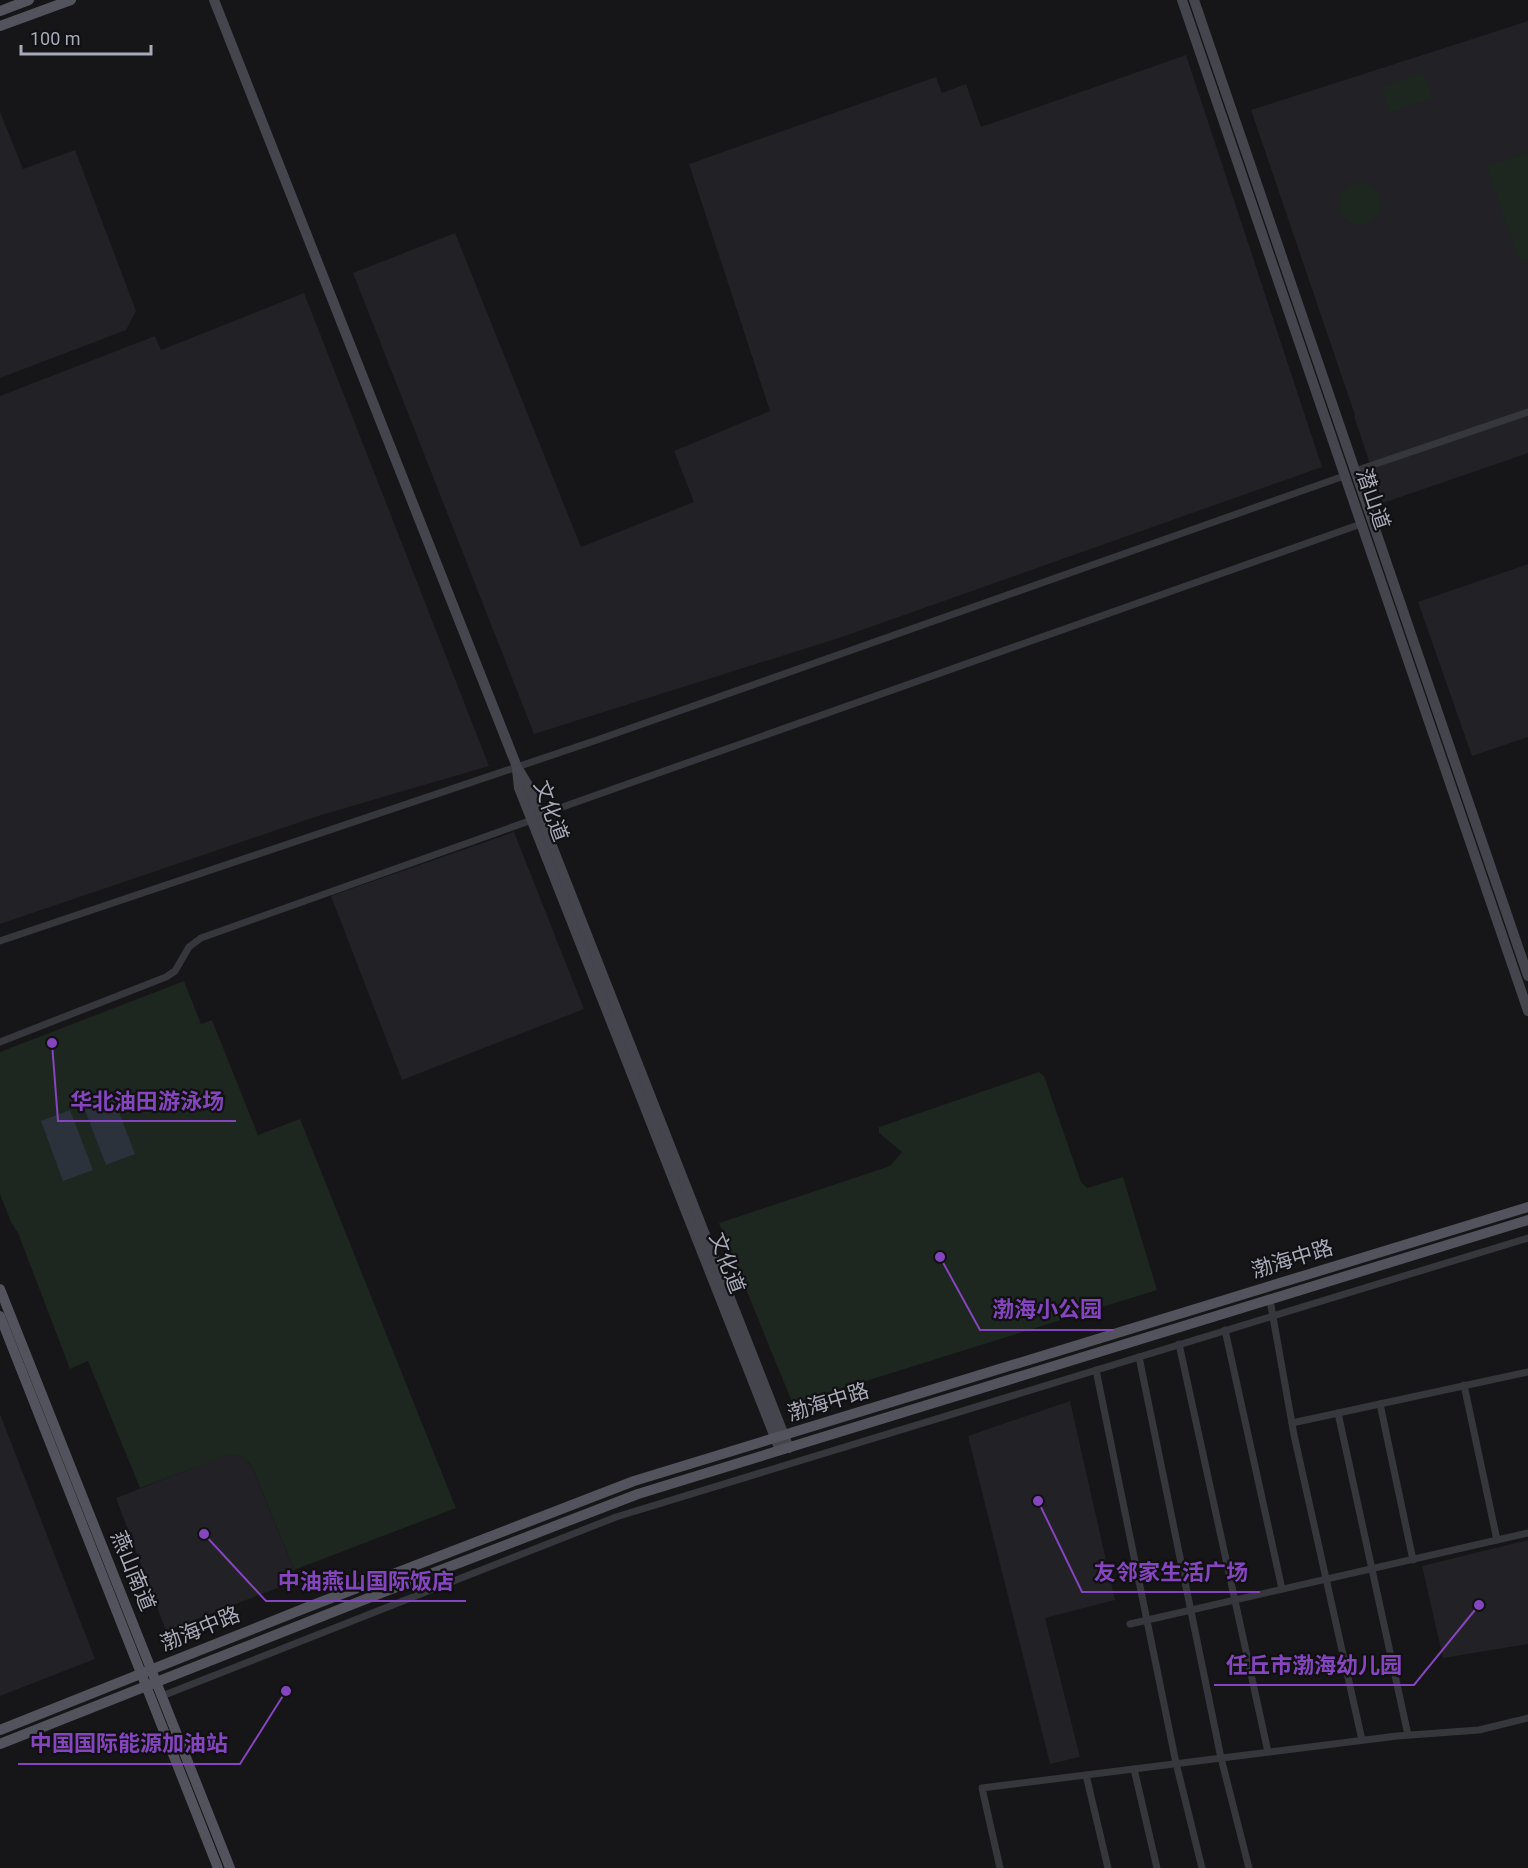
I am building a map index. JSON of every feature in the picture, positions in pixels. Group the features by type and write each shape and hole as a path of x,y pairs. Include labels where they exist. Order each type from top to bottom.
{"main road":[{"path":"0,11 29,0"},
{"path":"0,26 71,0"},
{"name":"文化道","path":"214,0 516,767 519,788 536,818 784,1449"},
{"name":"潜山道","path":"1182,0 1528,976"},
{"name":"潜山道","path":"1194,0 1350,473 1361,524 1528,1011"},
{"name":"渤海中路","path":"0,1730 614,1489 1528,1207"},
{"name":"渤海中路","path":"0,1744 639,1494 1528,1220"},
{"name":"燕山南道","path":"0,1289 146,1672"},
{"name":"燕山南道","path":"0,1316 151,1684 218,1868"},
{"name":"燕山南道","path":"151,1684 162,1696 230,1868"}],"street":[{"path":"0,941 516,767 1528,412"},
{"path":"0,1042 175,971 189,947 201,938 1361,524"},
{"path":"162,1696 616,1517 1528,1238"},
{"path":"1270,1300 1292,1423 1362,1740"},
{"path":"1225,1330 1282,1589"},
{"path":"1179,1344 1268,1752"},
{"path":"1139,1357 1221,1758 1249,1868"},
{"path":"1096,1370 1176,1763 1202,1868"},
{"path":"1292,1423 1528,1372"},
{"path":"1464,1386 1497,1540"},
{"path":"1380,1404 1413,1560"},
{"path":"1338,1413 1408,1735"},
{"path":"1130,1624 1528,1533"},
{"path":"1000,1868 982,1788 1362,1740 1479,1730 1528,1718"},
{"path":"1134,1769 1157,1868"},
{"path":"1086,1775 1108,1868"}],"shaded area":[{"path":"1528,21 1528,453 1383,503 1251,110"},
{"path":"1186,55 1322,467 842,637 534,734 353,273 455,233 581,547 694,502 674,451 770,411 689,164 936,77 942,93 966,84 981,127"},
{"path":"1421,72 1426,78 1433,98 1389,113 1383,86"},
{"path":"0,112 23,169 75,150 136,311 126,330 0,378"},
{"path":"1528,152 1528,259 1519,262 1486,166"},
{"path":"1360,183 1375,189 1381,204 1375,219 1360,225 1345,219 1339,204 1345,189"},
{"path":"304,293 489,766 318,816 0,924 0,396 155,336 161,350"},
{"path":"1528,564 1528,737 1472,756 1418,602"},
{"path":"514,832 584,1009 402,1080 331,896"},
{"path":"184,981 201,1024 212,1020 258,1135 300,1119 456,1508 294,1570 252,1466 241,1456 231,1454 140,1488 88,1361 70,1369 18,1233 0,1194 0,1052"},
{"path":"1039,1072 1044,1076 1081,1182 1087,1188 1123,1177 1157,1290 802,1401 792,1402 719,1223 890,1166 902,1152 879,1133 879,1127"},
{"path":"112,1094 135,1154 106,1165 83,1105"},
{"path":"70,1110 93,1170 63,1181 41,1121"},
{"path":"1070,1401 1115,1600 1045,1618 1080,1757 1050,1764 968,1436"},
{"path":"0,1414 95,1659 0,1696"},
{"path":"231,1453 241,1456 252,1466 298,1580 166,1631 116,1498"},
{"path":"1528,1540 1528,1644 1443,1658 1422,1566"}],"place":[{"name":"华北油田游泳场","path":"52,1043"},
{"name":"渤海小公园","path":"940,1257"},
{"name":"友邻家生活广场","path":"1038,1501"},
{"name":"中油燕山国际饭店","path":"204,1534"},
{"name":"任丘市渤海幼儿园","path":"1479,1605"},
{"name":"中国国际能源加油站","path":"286,1691"}]}
